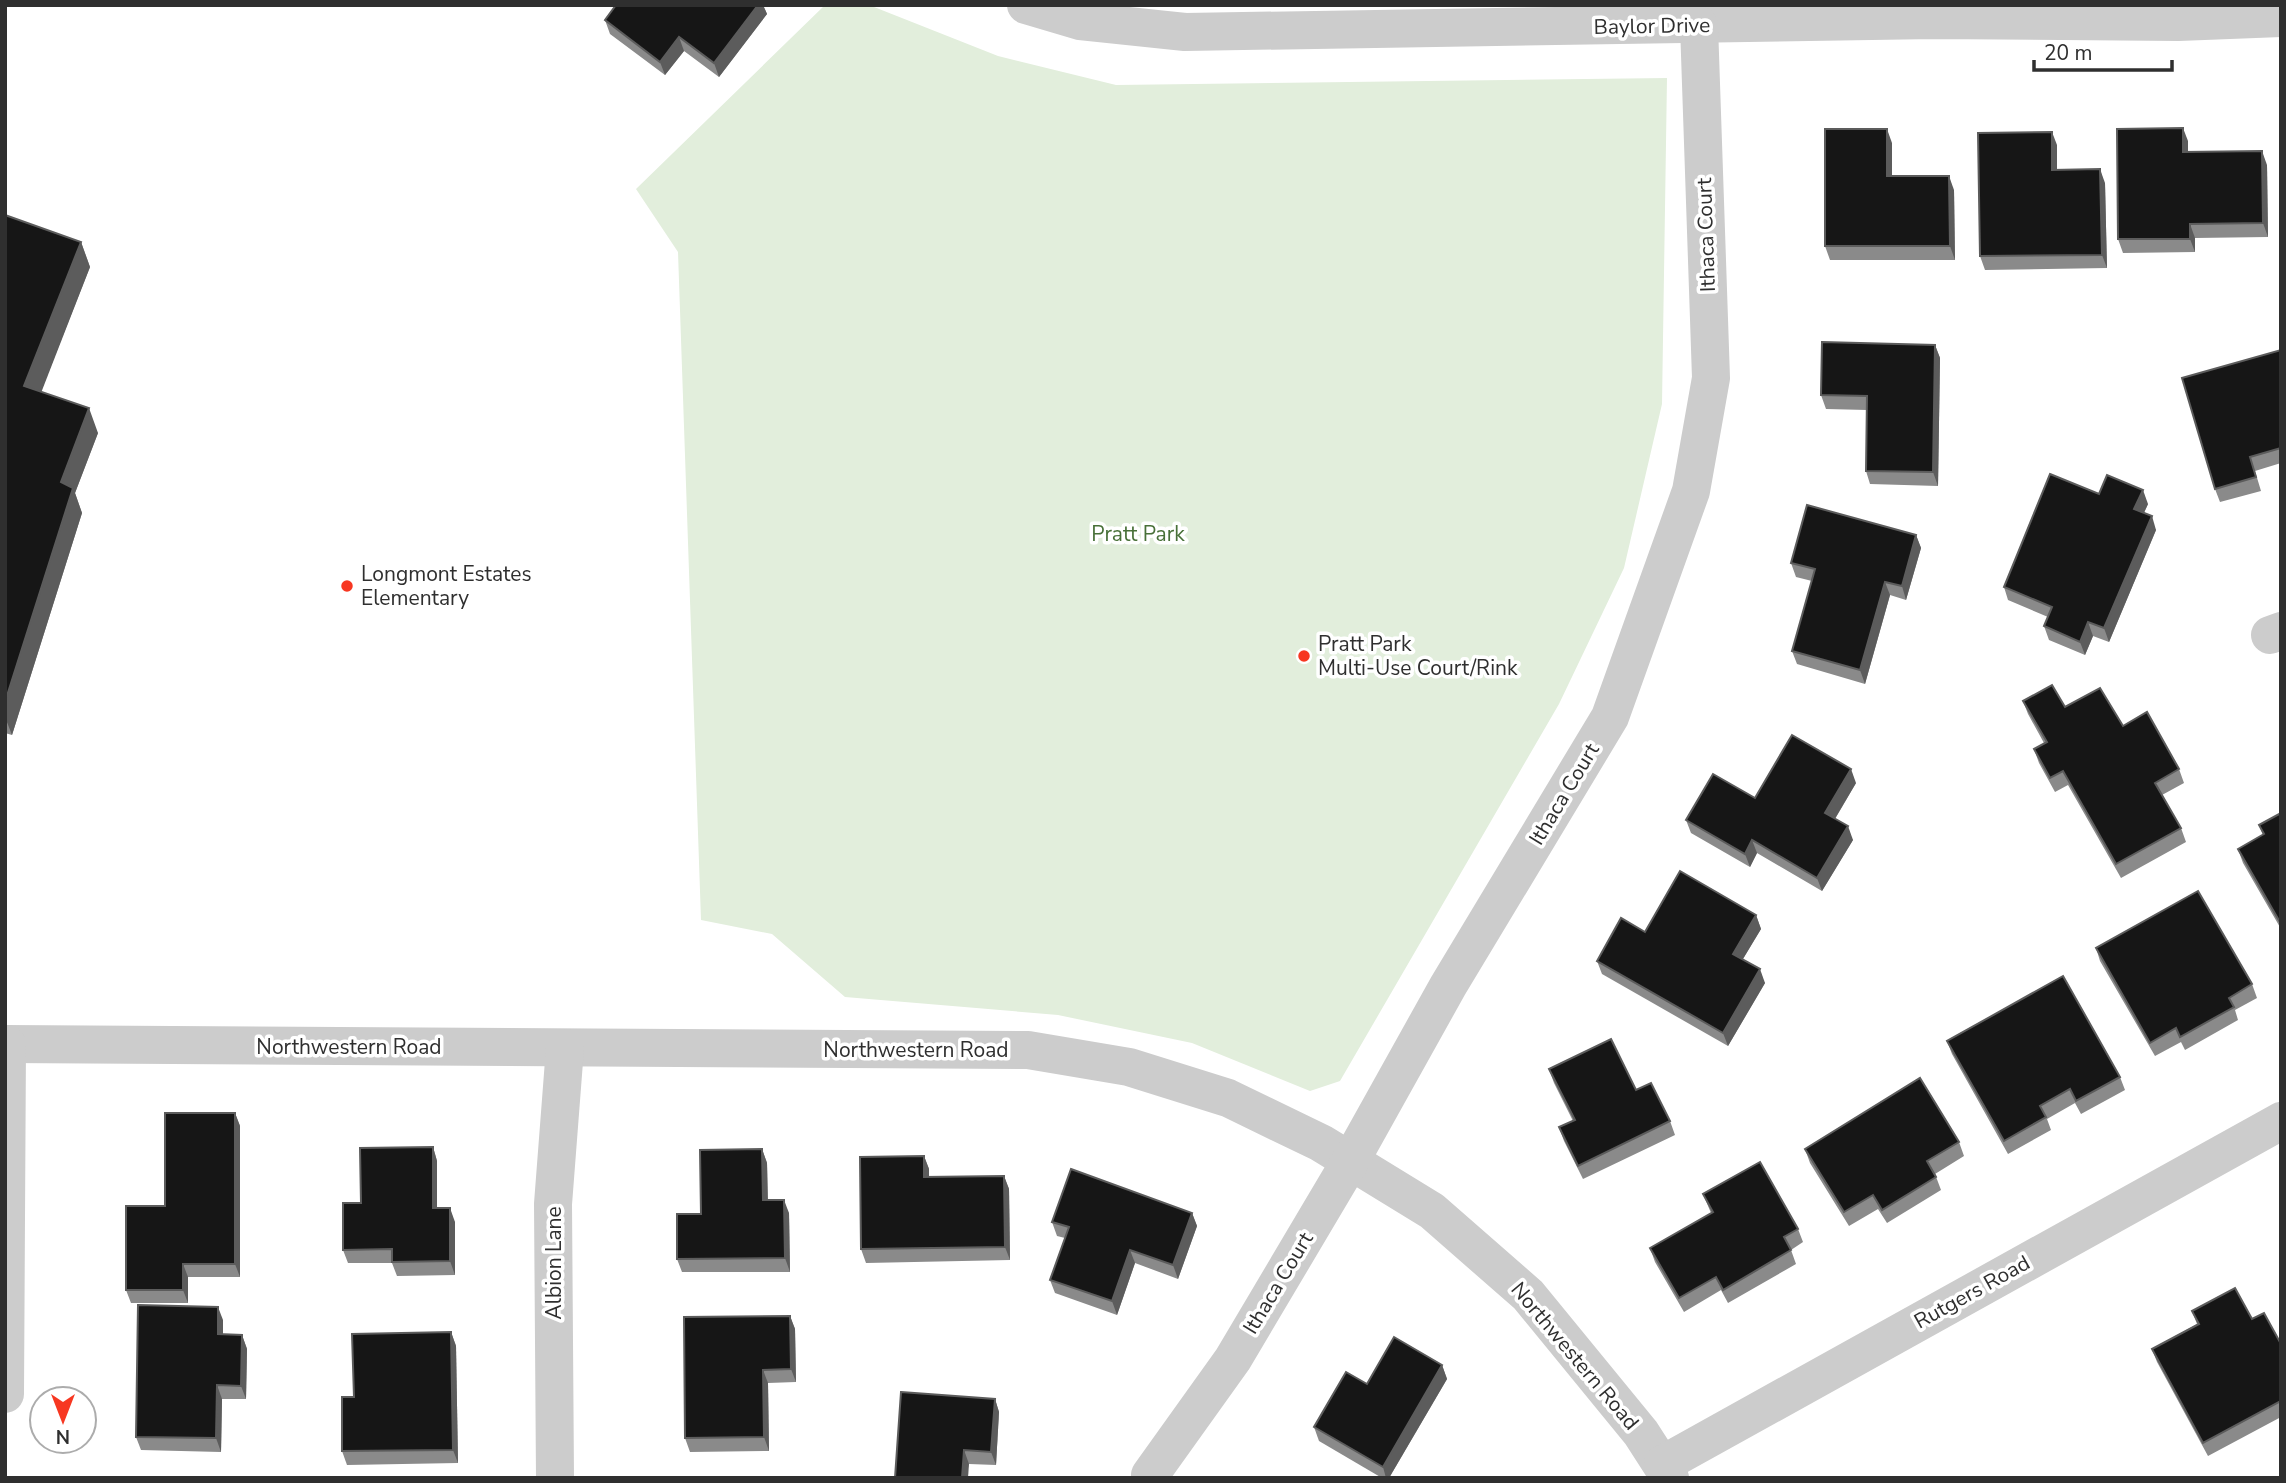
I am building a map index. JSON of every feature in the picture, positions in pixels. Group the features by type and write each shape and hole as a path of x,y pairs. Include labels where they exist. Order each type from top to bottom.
{"street":[{"name":"Baylor Drive","path":"1026,5 1080,21 1185,32 1934,20 2178,22 2281,18"},
{"name":"Ithaca Court","path":"1150,1475 1233,1359 1351,1160 1448,986 1610,717 1691,491 1711,378 1699,25"},
{"name":"Northwestern Road","path":"6,1044 1028,1050 1129,1067 1228,1098 1321,1143 1432,1211 1528,1295 1641,1433 1666,1471"},
{"path":"5,1394 6,1044"},
{"name":"Albion Lane","path":"555,1478 553,1204 565,1048"},
{"name":"Rutgers Road","path":"1666,1471 2281,1121"}],"green space":[{"name":"Pratt Park","path":"825,5 869,5 998,56 1116,85 1667,78 1662,404 1624,568 1559,704 1340,1081 1310,1091 1192,1043 1058,1015 845,997 772,934 701,920 678,252 636,189"}],"building":[{"path":"616,5 758,5 714,63 679,37 660,62 605,20"},
{"path":"2183,128 2183,152 2262,151 2263,223 2190,224 2190,239 2118,239 2117,129"},
{"path":"1825,129 1887,129 1887,176 1949,176 1950,246 1825,246"},
{"path":"2052,132 2052,170 2100,169 2102,255 1980,256 1978,133"},
{"path":"5,215 81,242 24,386 89,408 61,482 73,488 5,702"},
{"path":"1822,342 1935,345 1933,472 1866,471 1867,396 1821,395"},
{"path":"2281,350 2281,448 2250,457 2256,477 2215,489 2182,378"},
{"path":"2050,474 2099,494 2107,475 2143,490 2134,509 2152,516 2104,628 2088,622 2080,642 2044,626 2052,607 2004,587"},
{"path":"1807,505 1916,535 1902,586 1885,582 1860,670 1792,651 1815,569 1791,563"},
{"path":"2052,685 2065,707 2100,688 2123,726 2147,712 2179,769 2155,783 2181,828 2116,864 2063,771 2050,778 2034,749 2047,742 2023,701"},
{"path":"1792,735 1851,769 1825,813 1848,826 1817,878 1752,840 1745,854 1686,820 1713,774 1755,798"},
{"path":"2281,813 2281,924 2238,849 2264,834 2259,825"},
{"path":"1680,871 1756,915 1733,954 1760,969 1723,1033 1597,961 1621,918 1645,932"},
{"path":"2198,891 2252,984 2229,998 2234,1007 2180,1037 2176,1028 2150,1043 2096,948"},
{"path":"2063,976 2120,1077 2076,1101 2070,1089 2040,1106 2046,1117 2004,1141 1947,1041"},
{"path":"1611,1039 1636,1090 1651,1083 1670,1121 1578,1166 1559,1127 1575,1120 1549,1069"},
{"path":"1920,1078 1959,1142 1927,1161 1936,1177 1882,1210 1873,1195 1844,1212 1805,1149"},
{"path":"165,1113 235,1113 235,1264 183,1264 183,1290 126,1290 126,1206 165,1206"},
{"path":"433,1147 433,1208 450,1208 450,1261 392,1262 392,1249 343,1250 343,1203 361,1203 360,1148"},
{"path":"762,1149 763,1200 784,1200 785,1258 677,1259 677,1214 701,1214 700,1150"},
{"path":"924,1156 924,1177 1004,1176 1005,1247 861,1249 860,1157"},
{"path":"1760,1162 1798,1229 1784,1237 1791,1250 1723,1290 1716,1277 1679,1298 1650,1248 1713,1212 1703,1194"},
{"path":"1071,1169 1192,1213 1173,1265 1130,1250 1112,1301 1050,1280 1069,1227 1052,1222"},
{"path":"2235,1288 2252,1319 2264,1313 2281,1344 2281,1401 2203,1443 2152,1349 2199,1324 2192,1311"},
{"path":"138,1305 218,1307 218,1334 242,1335 241,1386 217,1385 216,1438 136,1437"},
{"path":"790,1316 791,1369 763,1370 764,1437 685,1438 684,1317"},
{"path":"451,1332 453,1450 342,1451 342,1397 354,1397 352,1334"},
{"path":"1394,1337 1442,1365 1383,1467 1314,1427 1346,1372 1367,1384"},
{"path":"901,1392 995,1399 991,1452 964,1450 962,1478 895,1478"}],"place":[{"name":"Longmont Estates Elementary","path":"347,586"},
{"name":"Pratt Park Multi-Use Court/Rink","path":"1304,656"}]}
